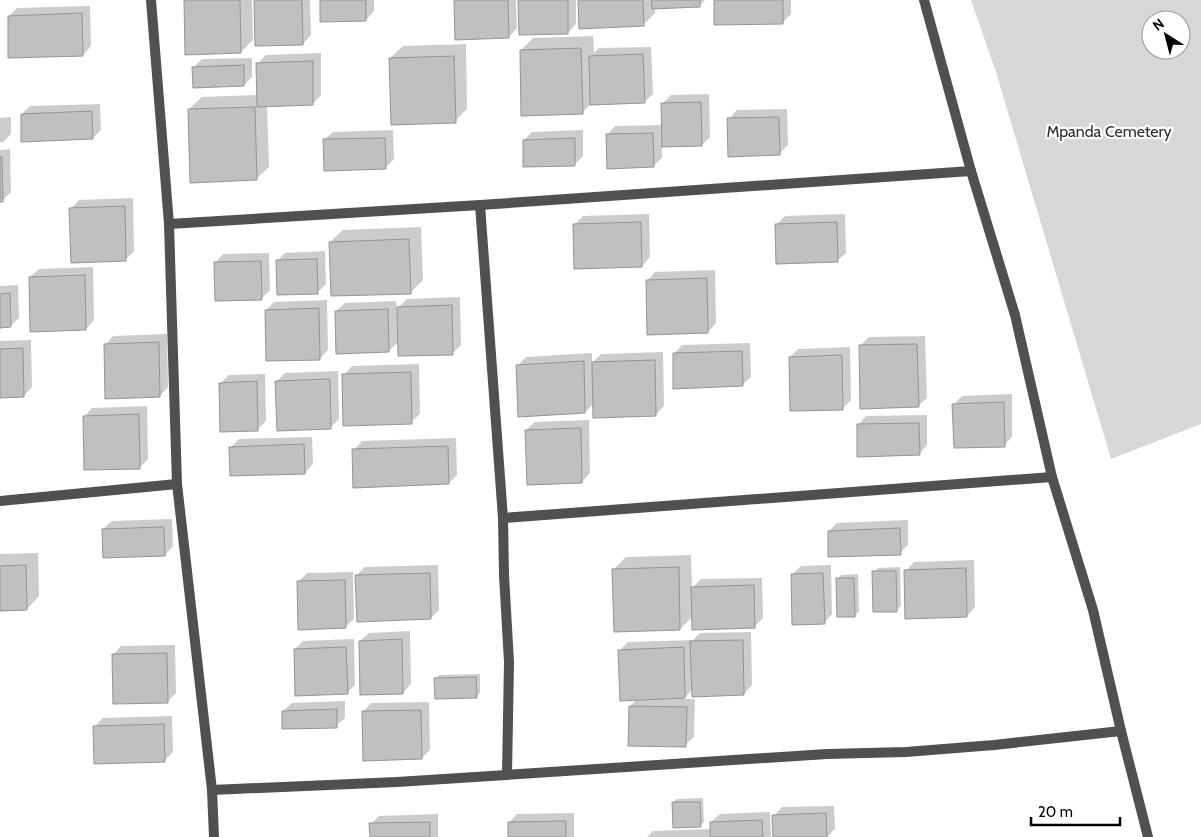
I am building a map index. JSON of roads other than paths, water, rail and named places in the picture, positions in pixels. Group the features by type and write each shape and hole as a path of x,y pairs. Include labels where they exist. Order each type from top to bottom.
{"street":[{"path":"151,0 169,224 177,484 212,790 214,837"},
{"path":"924,0 971,171 1015,315 1052,476 1093,610 1148,837"},
{"path":"169,224 480,205 971,171"},
{"path":"480,205 503,518 504,575 510,662 507,775"},
{"path":"503,518 1052,476"},
{"path":"0,501 177,484"},
{"path":"212,790 398,782 827,754 906,752 994,745 1121,731"}],"park label":[{"name":"Mpanda Cemetery","path":"1109,131"}]}
